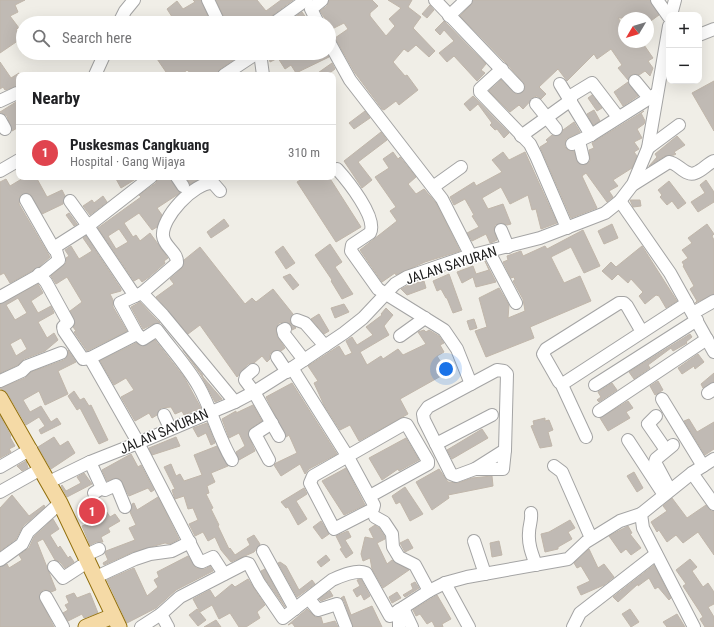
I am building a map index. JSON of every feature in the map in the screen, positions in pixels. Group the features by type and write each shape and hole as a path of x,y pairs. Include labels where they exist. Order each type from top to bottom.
{"main road":[{"path":"0,398 91,555 96,577 116,621 86,627"}],"street":[{"path":"122,16 134,0"},
{"path":"208,0 216,16"},
{"path":"286,16 308,3 322,0"},
{"path":"435,0 518,87"},
{"path":"449,16 466,0"},
{"path":"657,0 667,12"},
{"path":"671,12 675,0"},
{"path":"308,3 314,16"},
{"path":"702,34 714,29"},
{"name":"JALAN SAYURAN","path":"49,482 90,462 235,402 254,392 290,370 363,318 395,284 407,276 471,256 508,247 601,216 620,201 634,184 648,148 652,96 666,51"},
{"path":"336,55 350,80 434,187 442,199 471,256"},
{"path":"96,72 102,60"},
{"path":"228,72 238,60"},
{"path":"261,60 263,72"},
{"path":"502,69 480,90 490,103 530,144 567,228"},
{"path":"583,158 575,142 591,135 652,96 635,81"},
{"path":"521,136 592,83 618,117"},
{"path":"560,84 591,135"},
{"path":"0,101 16,93"},
{"path":"536,104 556,129"},
{"path":"648,148 679,125"},
{"path":"634,184 669,162 674,163 689,174 694,174 714,161"},
{"path":"0,171 16,162"},
{"path":"434,187 461,167"},
{"path":"337,169 351,185 371,219 372,226 370,232 352,245 350,249 378,289 439,326 450,337 471,384"},
{"path":"54,248 88,226 147,180"},
{"path":"220,191 212,182 202,185 174,209 167,219 163,235 164,240 175,256 177,263 139,294 120,303 137,334 143,339 157,330 194,379 219,437 232,460"},
{"path":"0,297 43,273 60,259 26,200"},
{"path":"70,201 139,294 163,315 235,402"},
{"path":"620,201 670,273 714,352"},
{"path":"501,230 508,247"},
{"path":"489,252 516,304"},
{"path":"39,274 46,282 68,322 63,327 64,331 83,359 90,358 137,334"},
{"path":"561,383 642,332 692,312 714,301"},
{"path":"586,437 561,383 543,354 546,349 620,303 624,303 627,306 642,332"},
{"path":"595,385 692,312"},
{"path":"400,336 425,318"},
{"path":"297,320 306,323 325,346"},
{"path":"285,328 283,330 284,334 304,360"},
{"path":"599,411 707,339"},
{"path":"0,381 22,371 27,366 61,352"},
{"path":"277,357 290,370 348,458 374,505 373,509 335,529 333,528 310,482 314,476 348,458 405,424 428,461 428,464 370,496"},
{"path":"90,358 138,443 199,561 202,562 212,556 224,574"},
{"path":"253,370 246,376 245,380 254,392 279,436"},
{"path":"497,370 504,370 507,374 505,450 475,469 456,476 451,474 436,444 424,420 423,414 428,407 497,370"},
{"path":"662,399 703,466"},
{"path":"164,415 170,428"},
{"path":"436,444 492,415"},
{"path":"656,416 648,424 670,448 656,459 655,464 667,492"},
{"path":"269,460 255,434 272,423"},
{"path":"628,440 667,492"},
{"path":"0,467 30,449"},
{"path":"142,627 161,614 180,597 244,563 248,563 285,623 295,609 332,580 340,576 362,571 366,573 389,616 429,591 445,583 484,574 568,559 591,538 620,521 641,514 692,473 714,459"},
{"path":"90,462 98,491 105,490 116,485 125,507"},
{"path":"554,466 562,472 591,538"},
{"path":"0,492 41,469"},
{"path":"692,473 714,504"},
{"path":"0,560 20,546 28,532 60,503"},
{"path":"531,513 532,520 529,530 529,545 536,565"},
{"path":"641,514 642,528 694,627"},
{"path":"375,517 384,522 392,534 393,547 399,557 415,565 429,591"},
{"path":"474,541 484,574"},
{"path":"96,577 135,559 150,554 172,551 190,542"},
{"path":"263,551 295,609"},
{"path":"573,627 580,613 656,554"},
{"path":"54,566 63,578 91,555"},
{"path":"445,583 469,627"},
{"path":"46,597 63,627"},
{"path":"309,599 318,610 337,604 346,627"},
{"path":"400,627 401,609"},
{"path":"401,609 412,627"},
{"path":"161,614 168,627"}],"building":[{"path":"0,0 25,0 15,5 18,12 10,16 16,24 16,42 0,53"},
{"path":"193,0 201,0 208,16 172,16 167,9 177,1 183,9 195,2"},
{"path":"216,0 257,0 266,11 281,0 293,0 271,16 223,16"},
{"path":"329,0 372,0 378,6 370,13 370,16 386,36 395,26 389,19 401,8 388,0 412,0 408,7 421,17 413,28 435,51 429,57 416,45 408,52 404,49 393,62 405,76 407,75 418,90 399,105 396,101 384,110 382,109 355,73 336,40 336,37 348,29 344,23 336,27 336,16 323,16 320,11 327,6"},
{"path":"473,0 650,0 659,15 654,19 654,12 618,12 618,48 646,48 653,58 648,61 653,68 650,76 645,71 639,75 631,75 628,80 618,68 622,65 611,49 597,59 594,54 567,81 558,69 539,87 546,94 541,99 537,96 534,97 523,109 519,105 510,112 489,91 501,80 516,94 523,92 525,85 507,64 460,16 471,5"},
{"path":"430,5 434,10 427,18 422,14"},
{"path":"302,12 305,16 296,16"},
{"path":"444,21 486,64 481,70 485,73 477,81 454,56 447,62 439,53 454,41 444,30 440,35 435,30"},
{"path":"158,60 234,60 220,69 218,72 189,72 187,70 185,72 166,72"},
{"path":"279,60 323,60 298,72 295,72 291,65 285,69"},
{"path":"0,62 11,78 16,75 16,87 5,90 3,87 0,89"},
{"path":"332,63 335,69 331,72 319,72"},
{"path":"714,81 714,131 692,93"},
{"path":"628,82 638,96 623,106 614,92"},
{"path":"592,95 602,108 597,111 588,98"},
{"path":"473,96 509,133 504,138 497,129 495,130 490,125 492,123 478,104 470,111 464,104"},
{"path":"16,102 16,129 12,131 7,116 0,112"},
{"path":"594,110 600,121 593,125 587,114"},
{"path":"365,111 370,118 354,129 349,123"},
{"path":"644,111 641,113 645,121 644,124 637,129 642,138 634,142 639,149 634,152 637,156 632,168 613,180 618,186 609,191 613,197 607,202 586,173 582,176 597,208 571,218 540,147 548,142 546,140 552,135 560,135 563,130 574,122 580,132 566,139 565,147 568,150 574,151 578,163 585,165 590,161 589,150 594,148 592,143"},
{"path":"381,132 387,140 358,162 372,180 362,188 344,161"},
{"path":"677,136 685,145 674,152 676,154 665,156 649,166 657,157 655,154"},
{"path":"393,152 398,159 400,157 416,177 408,184 416,194 424,189 436,203 460,251 425,262 396,275 395,273 382,282 360,250 397,221 390,211 396,207 375,177 389,168 383,159"},
{"path":"503,152 509,160 525,152 557,223 541,229 536,209 532,210 528,195 510,204 501,187 482,198 488,209 503,204 511,224 507,225 502,223 495,225 494,229 497,240 493,242 490,243 486,234 472,241 467,233 479,227 472,216 474,215 465,199 454,205 450,197 474,182 476,186 502,172 492,160"},
{"path":"6,179 10,186 20,180 38,180 47,197 62,190 65,196 63,204 42,214 30,194 26,193 20,196 19,204 50,257 39,267 10,283 4,273 0,275 0,182"},
{"path":"117,180 134,180 121,188"},
{"path":"157,180 172,180 180,193 157,208 162,215 157,227 152,230 139,213 124,223 133,237 136,235 140,241 150,233 168,258 164,261 165,263 142,282 139,278 134,281 98,228 141,197 139,195 156,183","holes":["119,229 128,242 116,249 108,236"]},
{"path":"188,180 198,180 190,184"},
{"path":"300,180 331,180 361,227 336,242 297,182"},
{"path":"706,180 714,192 714,202 698,212 691,202 705,193 700,185"},
{"path":"669,181 686,203 678,209 672,201 667,205 660,197 662,195 658,190"},
{"path":"103,196 107,202 90,215 83,206 92,200 94,203"},
{"path":"630,200 640,200 641,206 633,207"},
{"path":"69,213 77,224 74,226 66,215"},
{"path":"224,219 229,226 211,238 207,232"},
{"path":"612,224 618,238 604,244 598,231"},
{"path":"707,224 714,234 712,236 714,240 714,294 695,303 697,301 690,289 694,286 682,262 688,258 682,250 692,243 688,238"},
{"path":"583,230 600,266 584,273 571,247 551,257 564,283 580,276 591,301 530,327 534,338 486,357 475,331 487,327 479,298 499,288 509,305 508,318 525,311 523,299 513,281 515,280 514,277 511,278 503,262 508,260 507,256 521,251 523,256 545,246 547,249"},
{"path":"86,236 121,289 121,291 110,294 113,300 113,307 127,331 87,351 74,332 76,331 73,327 75,323 70,311 82,302 67,277 56,284 51,276 66,263 66,258 69,256 65,250 71,246 79,259 92,251 83,238"},
{"path":"330,244 342,262 335,267 353,294 342,299 331,281 332,280 315,255"},
{"path":"283,246 295,263 286,269 275,252"},
{"path":"642,246 677,301 666,308 659,296 656,295 645,304 639,296 643,292 631,279 628,283 618,274 612,280 602,271 611,262 616,267"},
{"path":"200,247 245,304 252,298 256,302 273,289 293,314 290,322 296,328 292,330 291,325 285,322 279,323 276,328 277,336 285,348 281,351 273,351 267,362 262,356 254,363 248,364 237,377 200,325 188,334 156,297 174,284 170,279 182,268 184,260"},
{"path":"485,261 496,282 476,287 473,277 462,283 457,272 473,266 476,274 489,270"},
{"path":"290,274 299,285 293,290 283,277"},
{"path":"449,274 462,310 453,313 447,298 441,289 437,291 433,281"},
{"path":"424,281 426,288 407,295 401,289 409,285"},
{"path":"38,284 43,293 31,301 38,313 51,306 54,313 38,322 47,338 54,333 58,340 45,351 24,359 18,365 0,373 0,304","holes":["18,298 27,313 15,320 6,305","21,338 27,349 16,356 10,344"]},
{"path":"140,302 160,323 153,324 143,329 131,307"},
{"path":"344,304 349,312 335,318 331,308"},
{"path":"386,308 393,315 384,326 389,335 360,352 367,365 381,356 383,359 398,349 403,355 426,344 418,332 424,330 426,332 429,330 439,336 444,343 440,345 444,352 437,356 442,364 437,368 441,376 400,399 408,414 359,441 350,425 340,430 324,405 314,383 318,381 308,366 339,346 345,356 352,353 346,341 352,337 357,345 373,335 366,327 382,315 381,314"},
{"path":"319,314 329,331 324,334 311,319"},
{"path":"474,319 477,328 470,330 467,321"},
{"path":"690,334 692,337 686,342 687,343 673,351 671,348 648,365 650,368 634,379 629,372"},
{"path":"155,340 184,377 201,408 184,415 182,411 175,414 171,407 161,408 157,415 152,418 149,413 135,421 121,397 134,390 126,378 114,385 100,361 136,343 143,346"},
{"path":"68,350 76,362 58,371 68,394 45,405 39,391 23,400 30,412 41,406 51,422 57,418 61,424 41,434 39,430 45,426 39,417 26,425 8,394 0,388 25,378 31,372 64,360 68,355"},
{"path":"183,350 222,399 215,402 201,375"},
{"path":"698,354 704,362 695,369 694,366 682,374 678,368"},
{"path":"714,373 714,382 703,388 701,384"},
{"path":"658,381 663,390 655,395 650,386"},
{"path":"292,383 337,454 309,469 305,474 300,464 281,476 274,465 297,453 289,435 286,437 266,397"},
{"path":"612,383 617,390 599,402 597,400 601,397 598,392"},
{"path":"74,391 80,400 84,398 89,406 91,405 108,440 99,444 80,408 77,410 68,396"},
{"path":"628,401 633,408 626,412 630,418 608,431 600,418"},
{"path":"253,405 262,421 251,428 248,434 255,451 239,460 236,452 245,446 239,433 229,438 222,419 236,411 236,413"},
{"path":"0,416 15,446 9,449 11,452 0,458"},
{"path":"545,418 545,421 549,420 553,430 548,432 552,446 540,448 531,426 534,425 533,421"},
{"path":"689,419 697,432 714,422 714,449 705,455 684,421"},
{"path":"207,423 215,443 211,445 206,433 198,437 193,428"},
{"path":"482,429 488,438 452,459 447,450"},
{"path":"54,437 60,446 68,441 75,453 51,469 38,447"},
{"path":"176,437 180,446 152,455 149,448"},
{"path":"406,438 419,460 399,471 398,469 382,480 369,458"},
{"path":"217,446 228,466 211,473 215,482 207,486 209,493 206,494 213,508 211,509 219,525 218,526 229,549 230,548 235,555 250,545 247,539 254,535 260,544 254,552 231,562 221,550 215,537 208,541 203,532 195,536 189,524 198,520 193,508 188,509 184,496 175,499 172,490 175,489 164,467 171,464 176,476 180,474 184,481 202,475 194,455"},
{"path":"131,454 138,467 141,465 154,490 151,492 148,488 129,496 120,479 116,478 107,481 102,470"},
{"path":"26,461 28,468 22,471 17,466"},
{"path":"346,468 365,505 344,515 322,481"},
{"path":"439,469 448,482 458,483 472,478 492,476 493,486 448,495 449,498 432,510 416,482"},
{"path":"634,472 643,488 637,492 627,476"},
{"path":"84,473 92,484 67,497 61,486 62,485 66,491 81,483 77,477"},
{"path":"405,487 423,514 410,521 400,502 396,504 392,496"},
{"path":"304,488 307,494 296,501 307,519 298,525 288,507 286,508 281,502"},
{"path":"12,495 29,516 44,505 45,507 23,526 16,539 0,551 0,508"},
{"path":"158,497 179,539 170,544 165,543 133,552 104,565 103,563 108,560 105,553 106,551 135,540 129,528 136,525 130,512 132,504 134,503 137,510"},
{"path":"672,498 687,518 706,505 711,511 714,511 714,555 698,532 683,543 676,535 667,542 659,530 657,532 651,522 667,511 663,506"},
{"path":"99,500 110,517 115,514 120,521 108,528 110,532 101,537 103,542 96,542 90,545 82,526 96,521 87,508"},
{"path":"53,519 59,529 50,535 58,548 60,546 68,558 70,556 74,562 65,568 60,562 55,560 43,539 37,542 56,590 51,592 43,590 39,597 54,627 0,627 0,567 7,564 9,568 22,560 19,555 29,548 34,537"},
{"path":"570,520 575,528 568,532 572,539 558,547 558,549 545,552 541,534 549,532"},
{"path":"321,521 329,534 322,539 313,527"},
{"path":"375,525 385,537 385,539 377,543 387,564 392,560 409,570 383,588 372,569 370,558 363,561 361,554 365,537 374,539 369,529"},
{"path":"628,526 632,533 630,534 641,548 631,555 626,549 621,553 609,536"},
{"path":"348,531 351,537 345,540 353,553 346,558 340,549 342,548 336,536"},
{"path":"408,539 413,548 405,552 400,543"},
{"path":"499,541 502,555 492,557 490,543"},
{"path":"589,549 598,568 604,564 614,577 604,585 581,595 577,587 590,581 581,566 577,568 574,563"},
{"path":"326,555 330,560 321,567 317,562"},
{"path":"188,556 196,568 205,569 210,566 213,571 176,590 156,608 127,623 107,580 134,568 147,596 158,587 154,580 159,577 157,572"},
{"path":"690,559 697,567 692,571 703,587 708,583 714,592 714,604 708,607 714,617 714,627 705,627 700,619 703,617 683,586 686,584 676,570"},
{"path":"280,562 286,566 299,590 312,580 315,584 297,597 278,563"},
{"path":"654,565 671,598 669,600 658,587 655,589 649,578 638,586 638,584 618,602 613,597"},
{"path":"265,569 285,607 265,579 261,571"},
{"path":"248,579 265,605 257,612 260,618 246,627 239,627 230,613 219,619 212,605 200,612 193,599 210,590 215,598 232,584 235,587"},
{"path":"361,579 370,596 364,600 361,594 357,597 353,590 360,586 357,580"},
{"path":"415,582 419,588 405,597 403,595 413,589 411,584"},
{"path":"330,591 333,596 321,601 319,599"},
{"path":"397,592 401,598 392,603 389,597"},
{"path":"74,593 77,598 90,593 98,613 84,618 82,614 68,621 63,613 68,610 65,605 69,603 66,596"},
{"path":"437,595 451,619 442,624 443,627 435,627 432,621 427,624 420,614 416,616 413,610"},
{"path":"344,596 351,615 372,606 382,627 353,627 344,601 341,598"},
{"path":"197,609 206,620 198,626 189,615"},
{"path":"307,609 315,617 321,617 323,624 335,621 338,627 295,627 292,623 288,625"},
{"path":"630,609 639,622 631,627 622,614"},
{"path":"677,614 685,627 667,627 663,622"},
{"path":"216,620 221,627 204,627"}],"place":[{"name":"Puskesmas Cangkuang","path":"92,511"}]}
